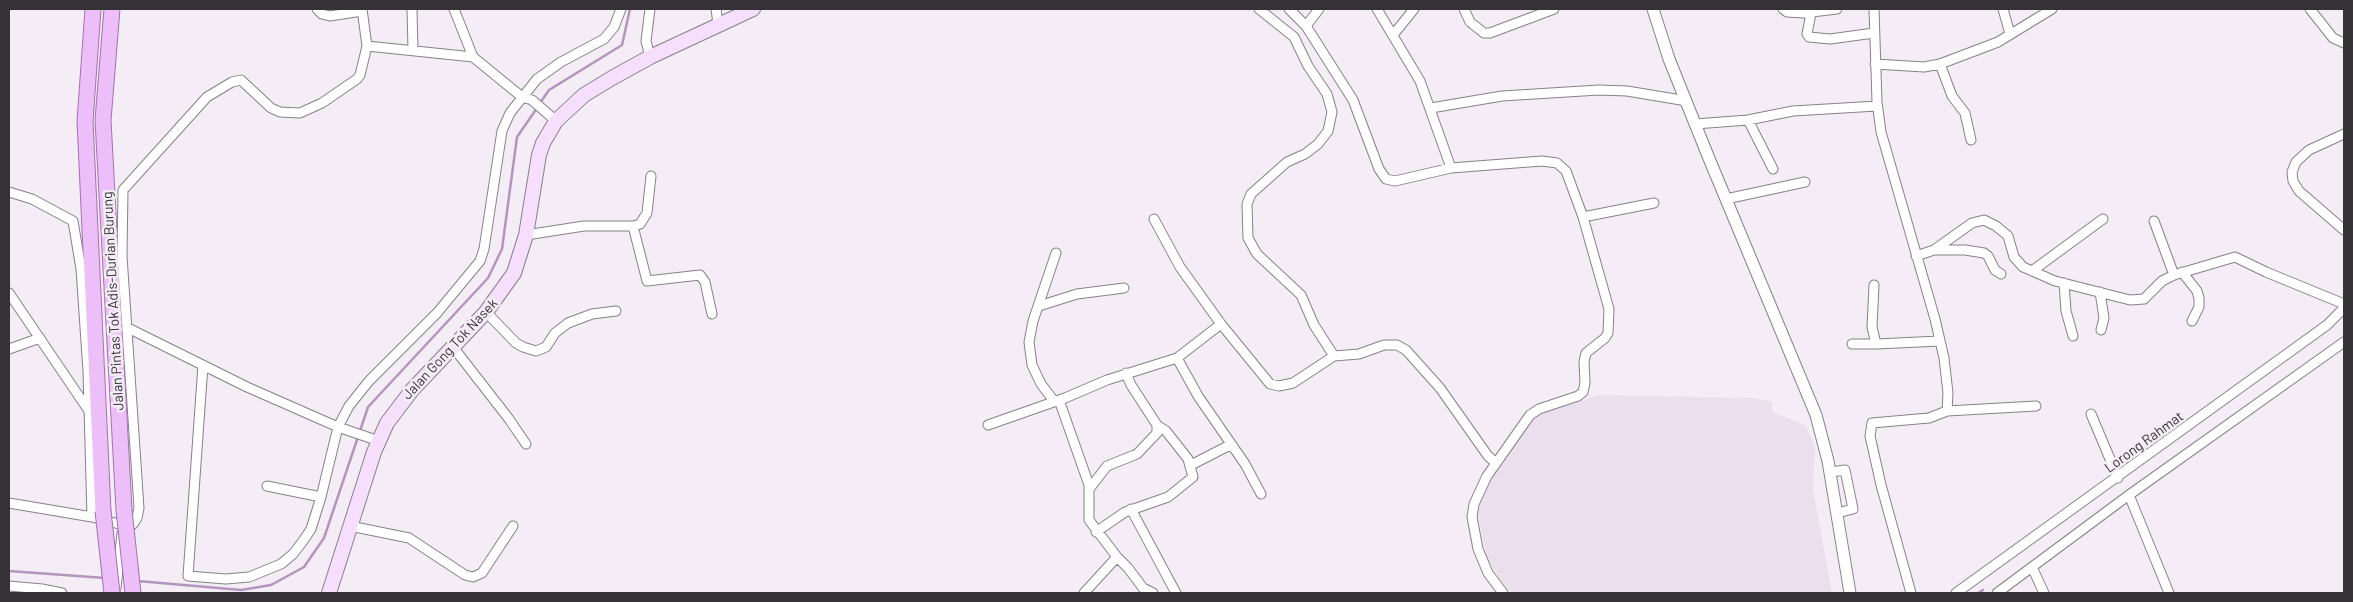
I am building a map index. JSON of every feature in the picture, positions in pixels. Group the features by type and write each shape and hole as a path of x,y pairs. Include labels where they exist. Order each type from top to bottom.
{"main road":[{"name":"Jalan Pintas Tok Adis-Durian Burung","path":"92,9 85,121 90,215 97,514 115,593"},
{"name":"Jalan Pintas Tok Adis-Durian Burung","path":"112,9 104,120 124,510 133,593"},
{"name":"Jalan Gong Tok Nasek","path":"329,593 379,441 387,423 404,399 486,312 514,273 526,235 539,155 552,117 584,95 650,57 753,9"}],"street":[{"path":"9,503 97,514 129,526 137,518 139,508 122,256 123,190 207,97 232,82 241,80 271,108 280,112 300,113 322,103 357,79 360,75 367,46 362,10 330,16 322,14 317,9"},
{"path":"412,9 414,50"},
{"path":"454,9 472,57 522,97 532,100 552,117"},
{"path":"203,365 188,576 226,579 249,577 281,564 293,554 311,529 349,406 369,382 437,313 480,261 484,249 502,131 506,119 531,85 547,71 604,40 620,17 621,9"},
{"path":"650,9 646,41 650,57"},
{"path":"716,9 718,24"},
{"path":"1259,9 1294,37 1308,66 1327,94 1332,112 1328,131 1318,144 1305,154 1287,162 1264,181 1249,197 1247,204 1248,238 1257,254 1301,295 1314,325 1334,356"},
{"path":"1289,9 1306,26 1353,100 1379,169 1386,179 1395,181 1451,168 1542,160 1561,164 1566,171 1583,217 1609,309 1608,333 1605,338 1586,353 1583,392 1578,396 1532,413 1496,463 1482,485 1474,504 1472,518 1483,562 1503,593"},
{"path":"1306,26 1319,9"},
{"path":"1376,9 1420,81 1451,168"},
{"path":"1393,35 1414,9"},
{"path":"1464,9 1470,22 1484,33 1490,33 1554,9"},
{"path":"1653,9 1669,59 1816,415 1830,472 1850,593"},
{"path":"1783,9 1787,12 1810,13 1837,9"},
{"path":"1874,9 1875,64 1881,132 1940,341 1947,379 1947,412"},
{"path":"2003,9 2010,34"},
{"path":"1875,64 1924,68 1940,64 1992,44 2052,9"},
{"path":"2310,9 2334,38 2344,43"},
{"path":"1810,13 1807,34 1809,37 1830,39 1874,33"},
{"path":"367,46 472,57"},
{"path":"1940,64 1952,96 1965,113 1971,140"},
{"path":"1430,108 1502,96 1599,90 1627,90 1686,101"},
{"path":"1696,124 1748,120 1793,112 1878,106"},
{"path":"1748,120 1773,169"},
{"path":"2344,134 2309,150 2296,162 2292,176 2298,191 2344,230"},
{"path":"526,235 584,226 633,226 644,220 648,213 652,176"},
{"path":"1726,199 1806,182"},
{"path":"9,192 32,199 73,221 81,269 97,514"},
{"path":"1583,217 1654,203"},
{"path":"1154,219 1180,267 1221,324 1274,386 1293,383 1334,356 1359,354 1391,344 1406,350 1452,404 1488,456 1496,463"},
{"path":"2032,272 2103,219"},
{"path":"1916,256 1934,250 1972,223 1984,220 2005,232 2014,257 2023,267 2032,272 2064,283 2130,300 2140,300 2162,281 2178,274 2235,256 2261,270 2344,306"},
{"path":"2154,221 2178,274 2197,291 2199,308 2192,321"},
{"path":"633,226 647,281 700,275 705,282 712,314"},
{"path":"1934,250 1965,250 1984,253 1988,256 1995,270 2001,274"},
{"path":"1056,253 1030,333 1029,350 1032,365 1041,384 1056,400 1090,488 1088,516 1096,532 1143,588 1153,593"},
{"path":"2064,283 2066,311 2073,336"},
{"path":"1874,285 1872,327 1876,344"},
{"path":"1039,306 1077,294 1124,288"},
{"path":"2100,292 2104,318 2101,330"},
{"path":"9,293 90,411"},
{"name":"Lorong Rahmat","path":"1956,593 2118,478 2327,325 2344,306"},
{"path":"486,312 516,343 523,348 536,351 546,347 555,333 568,323 592,314 616,311"},
{"path":"988,425 1126,373 1177,358 1221,324"},
{"path":"128,328 342,429 379,441"},
{"path":"9,349 40,338"},
{"path":"1852,344 1940,341"},
{"path":"1996,593 2129,495 2344,342"},
{"path":"452,347 509,419 526,444"},
{"path":"1177,358 1198,396 1230,445 1245,464 1261,494"},
{"path":"1096,532 1131,509 1164,499 1193,477 1191,465 1166,431 1157,425 1130,385 1126,373"},
{"path":"1911,593 1879,477 1870,436 1872,423 1929,418 1947,412 2036,406"},
{"path":"2091,414 2118,478"},
{"path":"1090,488 1107,466 1137,454 1152,440 1157,433 1157,425"},
{"path":"1191,465 1230,445"},
{"path":"1830,472 1845,470 1853,509 1837,513"},
{"path":"267,486 321,497"},
{"path":"2129,495 2169,593"},
{"path":"1131,509 1176,593"},
{"path":"115,593 123,525"},
{"path":"350,526 409,538 465,575 473,577 482,572 513,526"},
{"path":"1084,593 1117,557"},
{"path":"2032,567 2044,593"},
{"path":"9,586 62,593"}],"shaded area":[{"path":"1599,395 1753,398 1772,402 1772,412 1805,425 1815,446 1813,490 1832,593 1513,593 1507,589 1487,559 1477,510 1490,476 1538,415"}],"waterway":[{"path":"540,103 549,90 622,45 630,9"},
{"path":"138,581 241,590 271,585 304,567 324,538 368,407 488,278 502,249 517,137 537,108"},
{"path":"9,571 105,578"},
{"path":"1978,593 1983,590"}]}
